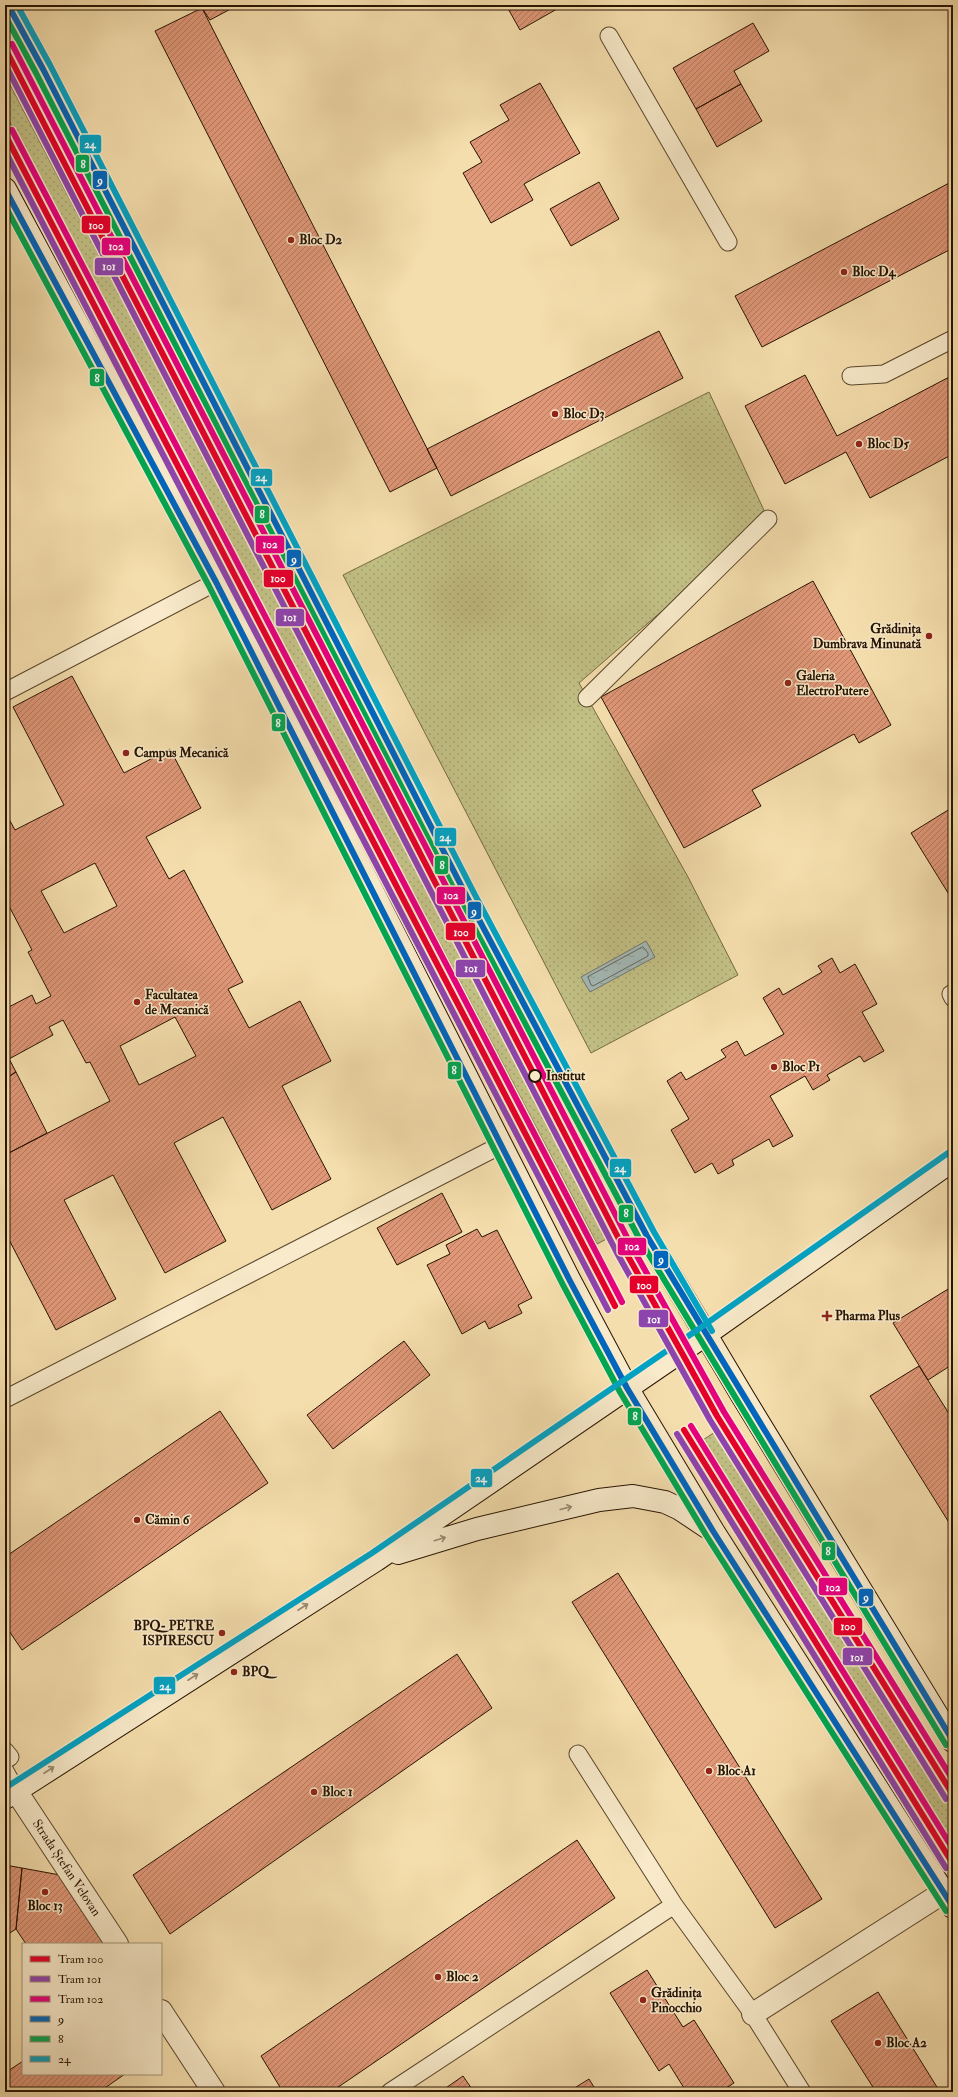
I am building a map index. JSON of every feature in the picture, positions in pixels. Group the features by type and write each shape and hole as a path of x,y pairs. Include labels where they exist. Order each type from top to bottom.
{"main road":[{"path":"8,5 43,69 467,897 647,1236 705,1335 953,1741"},
{"path":"5,189 216,582 570,1281 627,1388 713,1531 949,1900 753,2014"},
{"path":"10,1795 376,1560 705,1335 953,1160"},
{"path":"376,1560 477,1529 599,1500 633,1496 665,1502 680,1509 713,1531"},
{"name":"Strada Ștefan Velovan","path":"10,1795 116,1943"},
{"path":"162,2013 214,2092"}],"lane":[{"path":"609,36 728,242"},
{"path":"851,376 884,374 953,339"},
{"path":"587,698 768,519"},
{"path":"5,692 216,582"},
{"path":"5,1399 501,1145"},
{"path":"5,1751 10,1757 5,1760"},
{"path":"578,1754 674,1905 753,2014 802,2092"},
{"path":"5,1771 10,1795"},
{"path":"390,2092 674,1905"}],"shaded area":[{"path":"5,75 289,620 485,990 612,1236 597,1244 5,113"},
{"path":"709,392 768,519 579,683 688,877 738,975 591,1053 343,575"},
{"path":"718,1430 953,1810 953,1849 700,1442"}],"water":[{"path":"646,941 655,957 590,992 581,977"}],"building":[{"path":"200,5 238,5 210,20"},
{"path":"506,5 564,5 520,30"},
{"name":"Bloc D2","path":"202,8 437,468 390,492 155,31"},
{"path":"753,23 769,51 734,71 741,84 696,109 673,68"},
{"path":"540,83 580,153 524,184 533,200 491,223 463,173 482,162 470,142 509,120 500,105"},
{"path":"741,84 762,121 717,147 696,109"},
{"name":"Bloc D4","path":"953,181 953,248 762,347 735,296"},
{"path":"599,182 619,219 571,246 550,209"},
{"name":"Bloc D3","path":"659,331 683,378 451,496 427,449"},
{"name":"Bloc D5","path":"805,375 837,436 953,375 953,454 870,498 846,452 785,484 745,406"},
{"path":"813,581 891,725 859,743 854,734 752,790 761,806 684,848 601,697"},
{"name":"Facultatea de Mecanică","path":"72,676 124,773 170,749 201,808 146,837 169,879 184,870 243,982 228,989 249,1028 300,1001 331,1061 282,1086 331,1179 272,1210 223,1117 174,1143 226,1241 165,1273 113,1175 64,1200 116,1299 56,1330 5,1232 5,1155 110,1101 90,1062 86,1063 63,1020 49,1027 53,1035 9,1059 5,1051 5,1009 32,995 36,1004 51,996 28,952 32,950 10,908 5,910 5,812 15,830 64,805 13,707","holes":["95,863 117,906 64,933 41,891","175,1017 196,1056 139,1085 120,1046"]},
{"path":"953,807 953,901 911,833"},
{"name":"Bloc P1","path":"832,958 840,973 855,964 877,1004 862,1012 884,1051 864,1062 860,1056 827,1075 830,1080 813,1090 805,1076 770,1096 793,1136 773,1147 769,1139 732,1160 734,1165 718,1174 712,1163 695,1173 671,1130 689,1119 667,1081 681,1072 686,1080 726,1057 721,1050 737,1041 745,1056 784,1034 763,998 779,988 783,995 822,972 818,966"},
{"path":"5,1051 16,1072 5,1079"},
{"path":"16,1072 47,1133 5,1155 5,1079"},
{"path":"442,1193 462,1232 397,1265 377,1228"},
{"path":"477,1229 482,1237 497,1230 532,1298 518,1305 522,1313 489,1329 485,1321 462,1334 427,1265 450,1254 446,1245"},
{"path":"953,1286 953,1364 928,1380 893,1323"},
{"path":"404,1341 430,1375 333,1449 307,1415"},
{"path":"919,1366 953,1420 953,1529 870,1396"},
{"name":"Cămin 6","path":"220,1411 268,1483 22,1650 5,1625 5,1557"},
{"name":"Bloc A1","path":"618,1573 822,1899 775,1928 572,1602"},
{"name":"Bloc 1","path":"457,1654 492,1708 170,1934 133,1875"},
{"name":"Bloc 2","path":"577,1840 615,1898 331,2092 283,2092 261,2056"},
{"name":"Bloc 13","path":"5,1865 22,1868 16,1929 5,1936"},
{"name":"Bloc 13","path":"22,1868 60,1875 106,1943 25,1943 16,1929"},
{"path":"647,1970 683,2027 694,2020 734,2083 720,2092 678,2092 684,2088 669,2064 659,2071 610,1993"},
{"name":"Bloc A2","path":"878,1992 940,2092 876,2092 831,2021"},
{"path":"22,2062 22,2075 124,2075 99,2092 5,2092 5,2073"},
{"path":"463,2076 474,2092 440,2092"},
{"path":"589,2079 597,2092 568,2092"}],"tram line":[{"name":"102","path":"12,44 631,1245 724,1412 953,1780"},
{"name":"100","path":"5,48 624,1249 717,1416 953,1795"},
{"name":"101","path":"5,64 617,1253 710,1420 946,1799"},
{"name":"102","path":"12,130 622,1302"},
{"name":"100","path":"5,134 615,1306"},
{"name":"101","path":"5,151 608,1310"},
{"name":"102","path":"691,1426 953,1849"},
{"name":"100","path":"684,1430 953,1864"},
{"name":"101","path":"677,1434 946,1868"}],"transit line":[{"name":"9","path":"8,5 43,69 467,897 647,1236 953,1741"},
{"name":"24","path":"17,5 50,65 474,893 654,1232 712,1331"},
{"name":"8","path":"5,16 36,73 460,901 640,1240 946,1745"},
{"name":"9","path":"5,189 216,582 570,1281 627,1388 713,1531 953,1907"},
{"name":"8","path":"5,206 209,586 563,1285 620,1392 706,1535 946,1911"},
{"name":"24","path":"5,1788 372,1553 700,1328 948,1153"}],"place":[{"name":"Bloc D2","path":"291,240"},
{"name":"Bloc D4","path":"844,272"},
{"name":"Bloc D3","path":"555,414"},
{"name":"Bloc D5","path":"859,444"},
{"name":"Grădinița Dumbrava Minunată","path":"929,636"},
{"name":"Galeria ElectroPutere","path":"788,683"},
{"name":"Campus Mecanică","path":"126,753"},
{"name":"Facultatea de Mecanică","path":"137,1002"},
{"name":"Bloc P1","path":"774,1067"},
{"name":"Institut","path":"535,1076"},
{"name":"Pharma Plus","path":"827,1316"},
{"name":"Cămin 6","path":"137,1520"},
{"name":"BPQ- PETRE ISPIRESCU","path":"222,1633"},
{"name":"BPQ","path":"234,1672"},
{"name":"Bloc A1","path":"709,1771"},
{"name":"Bloc 1","path":"314,1792"},
{"name":"Bloc 13","path":"45,1892"},
{"name":"Bloc 2","path":"438,1977"},
{"name":"Grădinița Pinocchio","path":"643,2000"},
{"name":"Bloc A2","path":"878,2043"}]}
